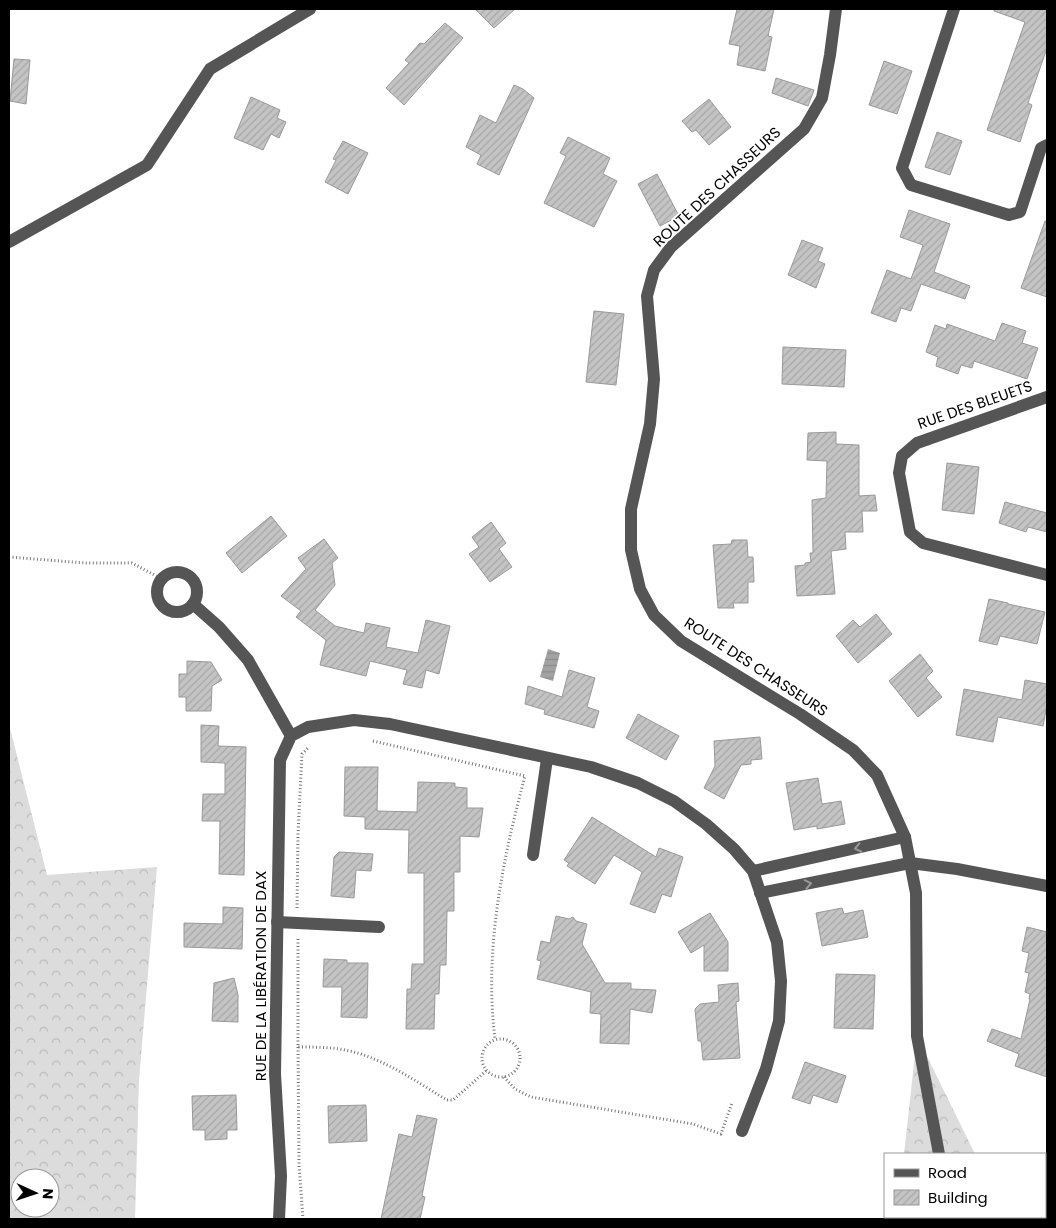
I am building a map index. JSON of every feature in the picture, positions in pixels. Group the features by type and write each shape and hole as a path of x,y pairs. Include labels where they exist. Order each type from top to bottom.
{"street":[{"path":"9,242 148,165 210,69 310,9"},
{"name":"ROUTE DES CHASSEURS","path":"836,9 822,98 804,129 671,247 654,270 647,296 654,379 650,424 631,509 631,550 640,589 654,615 681,641 800,714 853,750 877,775 905,837 916,893 917,1036 939,1153"},
{"path":"954,9 902,168 911,185 1009,215 1020,212 1041,148 1047,145"},
{"name":"RUE DES BLEUETS","path":"1047,397 917,443 902,456 899,473 910,532 923,544 1047,575"},
{"path":"180,572 192,579 197,591 193,604 183,611 170,611 165,608 158,598 159,585 162,579 167,575 180,572"},
{"path":"193,604 220,627 248,660 291,736 308,726 354,720 390,724 590,767 638,782 674,802 706,824 734,849 753,871 777,942 781,981 779,1021 766,1069 742,1131"},
{"name":"RUE DE LA LIBÉRATION DE DAX","path":"279,1219 281,1176 275,1074 280,760 291,736"},
{"path":"533,855 547,759"},
{"path":"753,871 905,837"},
{"path":"760,893 910,863 957,869 1047,886"},
{"path":"277,922 379,927"}],"path":[{"path":"9,557 85,563 132,563 162,579"},
{"path":"367,740 525,776 508,840 496,912 491,990 491,1009 495,1039"},
{"path":"303,1219 299,1165 298,834 302,754 310,746"},
{"path":"502,1038 513,1042 520,1053 519,1066 510,1075 504,1077 497,1077 486,1070 481,1059 482,1052 495,1039 502,1038"},
{"path":"298,1047 346,1050 368,1057 398,1071 447,1100 453,1100 486,1070"},
{"path":"504,1077 516,1089 531,1097 693,1124 721,1134 732,1104"}],"green space":[{"path":"9,724 47,875 157,867 139,1080 135,1219 9,1219"},
{"path":"917,1036 975,1153 904,1153"},
{"path":"1006,1218 1007,1219 897,1219"}],"shaded area":[{"path":"548,649 560,653 553,681 540,677"}],"building":[{"path":"475,9 515,9 494,28"},
{"path":"737,9 774,9 768,36 772,37 765,71 737,65 740,46 729,44"},
{"path":"994,9 1047,9 1047,48 1028,103 1032,105 1020,142 987,130 1025,22 994,11"},
{"path":"445,23 463,38 404,105 386,88 409,63 405,60 420,43 424,44"},
{"path":"14,59 30,60 26,104 10,101"},
{"path":"884,61 912,71 897,114 869,105"},
{"path":"776,78 814,90 808,106 772,93"},
{"path":"514,85 523,89 534,98 499,175 477,164 481,155 466,147 480,115 496,123"},
{"path":"251,97 280,110 277,118 286,122 279,138 271,134 263,150 234,138"},
{"path":"709,99 731,127 709,145 696,130 692,132 682,121"},
{"path":"937,132 962,141 950,175 925,167"},
{"path":"568,137 610,158 603,174 617,181 594,227 544,203 566,156 560,153"},
{"path":"343,141 368,153 348,194 325,182 336,160 333,159"},
{"path":"657,174 679,216 660,226 638,184"},
{"path":"909,210 950,224 934,272 970,286 965,299 921,284 911,311 901,308 896,322 871,313 887,270 911,279 923,245 900,237"},
{"path":"1045,221 1047,222 1047,297 1021,288"},
{"path":"802,240 823,248 818,261 825,264 816,288 788,275"},
{"path":"594,311 624,314 616,385 586,382"},
{"path":"1002,323 1026,331 1022,343 1038,348 1027,379 974,361 972,368 961,365 958,374 936,366 938,357 926,352 935,325 946,329 947,324 995,341"},
{"path":"783,347 846,350 844,387 782,384"},
{"path":"836,432 836,444 859,445 859,496 875,495 877,511 862,511 863,532 845,532 846,549 831,551 835,594 797,596 795,566 811,562 810,553 813,553 812,500 826,498 827,461 807,460 808,433"},
{"path":"947,463 979,467 974,514 942,510"},
{"path":"1005,502 1047,513 1047,532 1028,527 1026,532 999,523"},
{"path":"271,516 287,536 242,573 226,553"},
{"path":"491,522 506,543 499,549 512,567 490,582 469,554 479,547 472,537"},
{"path":"324,539 338,558 332,563 335,585 315,610 335,626 364,633 366,623 390,628 386,647 418,653 426,620 450,626 439,674 426,670 422,688 403,684 407,670 370,661 366,676 320,665 326,640 296,617 301,611 281,596 306,569 298,558"},
{"path":"732,540 747,540 748,557 753,557 754,582 748,582 748,603 733,603 734,608 718,608 713,545 731,544"},
{"path":"989,599 1045,612 1037,644 1000,636 997,645 979,641"},
{"path":"876,614 892,634 858,663 836,636 853,620 860,627"},
{"path":"920,654 933,671 926,678 942,697 918,717 889,681"},
{"path":"187,661 211,662 222,680 212,686 211,711 186,711 186,697 179,697 179,674 187,674"},
{"path":"569,670 595,678 587,707 599,711 594,728 544,714 545,710 525,704 528,686 562,697"},
{"path":"1025,680 1047,684 1047,705 1043,726 998,717 993,742 956,735 964,689 1022,700"},
{"path":"638,714 679,736 666,760 626,738"},
{"path":"201,725 219,726 218,746 246,747 244,875 219,874 220,821 202,821 203,794 225,794 225,763 201,762"},
{"path":"760,737 762,759 751,760 751,764 741,765 724,799 704,788 715,766 714,741"},
{"path":"345,767 378,767 377,811 417,812 418,782 455,783 455,787 467,788 467,808 483,808 479,837 460,836 460,872 454,872 454,911 447,911 446,965 440,965 439,994 435,994 434,1029 406,1029 407,989 411,989 412,964 424,964 424,873 408,873 409,830 365,829 365,817 344,816"},
{"path":"818,778 822,804 841,801 845,824 817,829 817,826 794,830 786,783"},
{"path":"592,817 656,857 659,848 683,857 671,897 662,894 655,913 630,904 642,872 614,855 595,884 567,866 569,863 564,860"},
{"path":"339,852 373,854 371,871 356,870 354,898 331,896 334,857"},
{"path":"223,907 243,908 242,949 184,947 184,923 223,924"},
{"path":"842,908 844,914 863,910 868,937 822,946 816,913"},
{"path":"710,913 728,942 728,971 704,971 704,945 691,953 678,932"},
{"path":"556,916 569,919 573,917 576,921 587,924 582,944 605,983 631,983 631,989 656,990 652,1013 630,1009 629,1044 600,1043 601,1014 590,1013 591,992 537,979 541,961 537,960 541,941 550,943"},
{"path":"1027,927 1047,932 1047,1077 1015,1066 1019,1054 987,1041 992,1029 1021,1039 1030,999 1030,994 1025,992 1029,973 1025,972 1029,953 1022,951"},
{"path":"324,959 347,960 347,963 368,963 367,1018 341,1017 342,987 323,987"},
{"path":"836,974 875,975 873,1029 834,1028"},
{"path":"234,978 238,995 238,1022 212,1021 214,983"},
{"path":"738,983 739,1001 736,1002 740,1058 703,1060 701,1041 698,1041 695,1009 700,1004 719,1002 718,985"},
{"path":"805,1062 846,1076 837,1103 813,1095 810,1104 792,1098"},
{"path":"236,1095 237,1130 227,1130 227,1139 205,1140 205,1130 193,1130 192,1096"},
{"path":"366,1105 367,1141 329,1143 328,1106"},
{"path":"417,1115 437,1119 422,1196 425,1197 420,1219 381,1219 399,1134 412,1137"}]}
